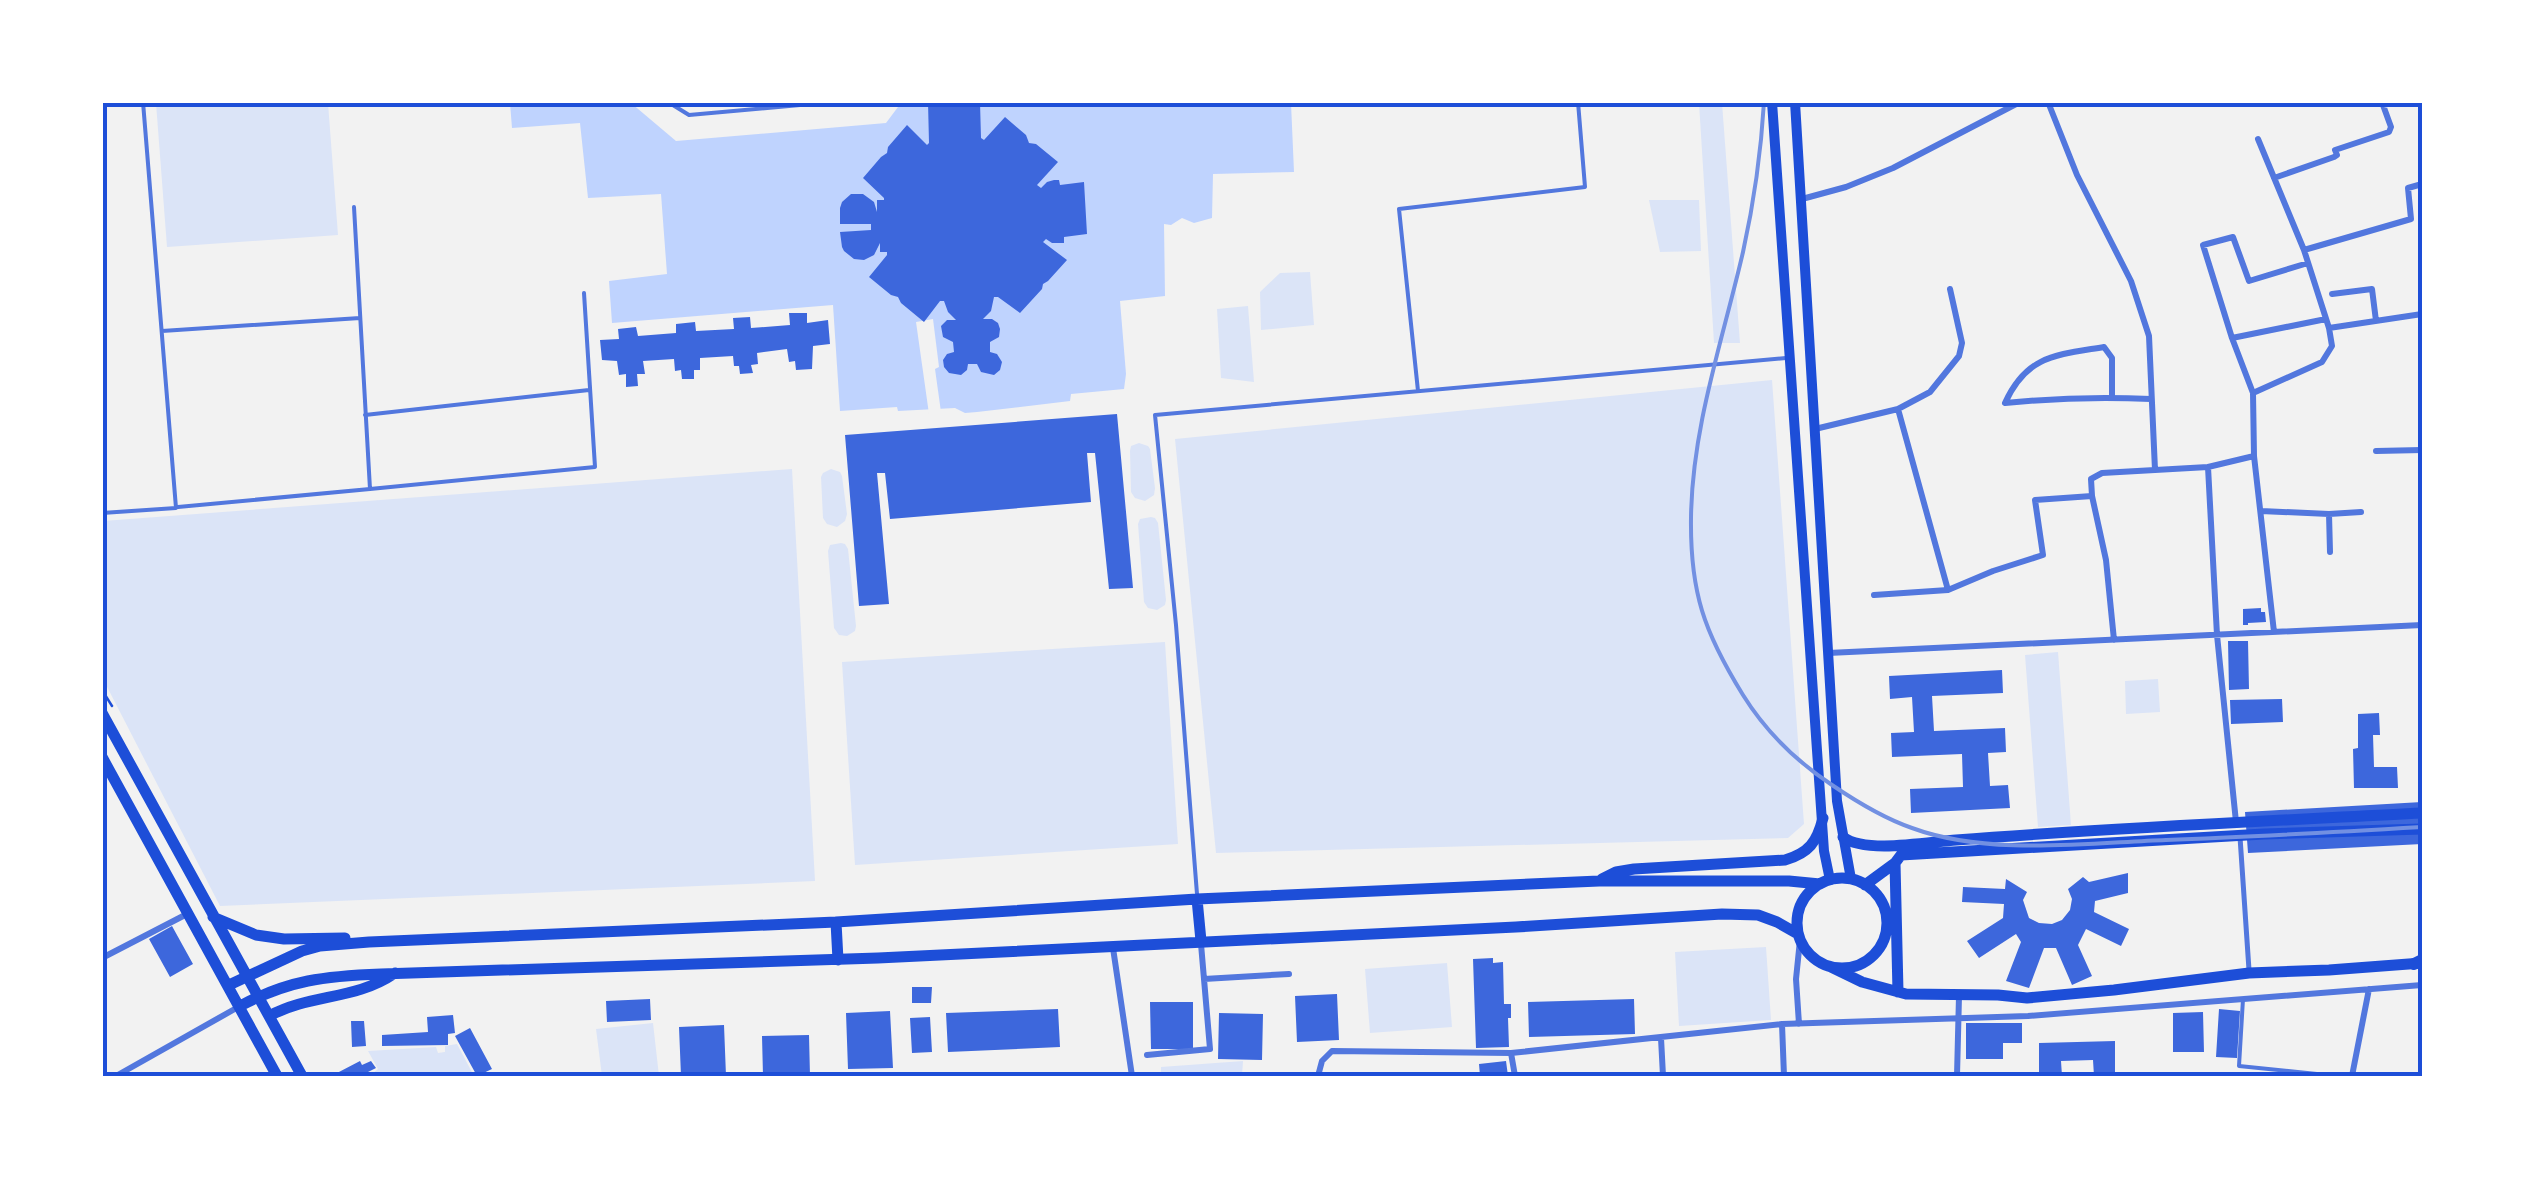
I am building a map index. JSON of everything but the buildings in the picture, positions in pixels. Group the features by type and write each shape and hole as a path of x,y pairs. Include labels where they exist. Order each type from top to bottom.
{"highway":[{"path":"108,710 213,917 302,1076"},
{"path":"102,757 277,1076"},
{"path":"1844,838 1856,844 1896,844 2422,813"},
{"path":"1599,882 1625,870 1785,860 1814,843 1823,818"},
{"path":"1865,884 1900,854 2422,829"},
{"path":"1894,863 1898,992"},
{"path":"228,985 302,951 369,942 836,922 1197,899 1599,882 1851,879 1865,884 1878,897 1886,914 1886,933 1878,950 1864,962 1846,968 1829,966"},
{"path":"1799,937 1798,913 1802,903 1825,882"},
{"path":"1197,899 1200,941"},
{"path":"240,1006 298,982 332,976 838,960 1742,913 1777,922 1799,937 1812,957 1829,966 1862,982 1898,992 2027,998 2249,974 2420,962"},
{"path":"213,917 256,935 369,942"},
{"path":"836,922 838,960"},
{"path":"270,1016 300,1002 362,991 395,974"}],"main road":[{"path":"1772,102 1825,882"},
{"path":"1794,102 1837,801 1851,879"}],"street":[{"path":"1800,200 1893,168 2020,102"},
{"path":"2048,102 2077,175 2131,281 2148,336 2155,470"},
{"path":"2274,178 2334,158 2335,150 2388,132 2391,127 2383,105 2396,102"},
{"path":"2254,394 2322,362 2332,346 2304,250 2258,139"},
{"path":"2304,250 2411,219 2408,188 2422,184"},
{"path":"2274,632 2254,456 2254,394 2203,246 2232,237 2248,281 2308,264"},
{"path":"1815,428 1898,408 1930,392 1959,356 1962,343 1950,289"},
{"path":"2332,294 2372,290 2376,321"},
{"path":"2329,328 2422,314"},
{"path":"2232,338 2326,318"},
{"path":"2112,398 2112,358 2104,347 2036,362 2018,377 2005,403 2085,397 2112,398 2150,399"},
{"path":"1898,408 1948,590"},
{"path":"2376,451 2422,450"},
{"path":"2114,640 2106,560 2091,479 2096,474 2208,466 2254,456"},
{"path":"2208,466 2218,634 2240,836 2249,974"},
{"path":"1874,595 1948,590 2042,554 2035,500 2092,496"},
{"path":"2260,511 2361,512"},
{"path":"2329,514 2330,552"},
{"path":"1828,653 2422,625"},
{"path":"102,958 187,914"},
{"path":"1798,1024 1799,937"},
{"path":"1147,1054 1210,1049 1200,941"},
{"path":"1112,947 1132,1076"},
{"path":"1204,979 1290,974"},
{"path":"1318,1076 1322,1061 1332,1052 1511,1052 1782,1024 2028,1016 2422,985"},
{"path":"2352,1076 2368,990"},
{"path":"1957,1076 1959,996"},
{"path":"116,1076 240,1006"},
{"path":"1782,1024 1784,1076"},
{"path":"1661,1038 1663,1076"},
{"path":"1511,1052 1515,1076"}],"lane":[{"path":"144,102 176,508"},
{"path":"668,102 690,115 833,102"},
{"path":"1418,392 1399,209 1585,187 1578,102"},
{"path":"354,207 370,489"},
{"path":"102,513 595,467 584,293"},
{"path":"162,331 360,318"},
{"path":"1197,899 1155,415 1791,357"},
{"path":"365,414 590,390"},
{"path":"2243,999 2239,1066 2336,1076"}],"path":[{"path":"103,692 108,710"}],"shaded area":[{"path":"156,103 328,103 338,235 167,247"},
{"path":"1699,103 1722,103 1740,343 1714,343"},
{"path":"1649,200 1699,200 1701,251 1660,252"},
{"path":"1310,272 1314,325 1261,330 1260,292 1280,273"},
{"path":"1248,306 1254,382 1221,378 1217,309"},
{"path":"1772,380 1804,824 1788,838 1216,853 1175,439"},
{"path":"1139,443 1150,449 1155,488 1154,495 1145,501 1131,492 1130,451 1131,446"},
{"path":"792,469 815,881 220,906 103,679 103,521"},
{"path":"831,469 842,476 847,514 837,527 823,518 821,477"},
{"path":"1151,517 1158,523 1166,600 1157,610 1148,608 1144,602 1138,524 1140,519"},
{"path":"841,543 848,549 856,626 847,636 839,635 834,628 828,551 830,545"},
{"path":"1165,642 1178,844 855,865 842,662"},
{"path":"2058,652 2071,825 2038,827 2025,655"},
{"path":"2158,679 2160,712 2126,714 2125,681"},
{"path":"1766,947 1771,1020 1679,1026 1675,952"},
{"path":"1447,963 1452,1027 1370,1033 1365,969"},
{"path":"653,1023 659,1076 602,1076 596,1029"},
{"path":"457,1044 474,1076 375,1076 373,1073 378,1069 368,1051 436,1047 438,1053 445,1052 445,1046"},
{"path":"1243,1061 1242,1076 1161,1076 1161,1067"}],"water":[{"path":"510,103 631,103 676,141 886,123 901,103 1291,103 1294,172 1213,174 1212,218 1194,223 1182,218 1171,225 1164,224 1165,296 1120,301 1124,389 1071,394 1070,401 965,413 955,408 898,411 897,407 840,411 833,305 612,323 609,281 667,274 661,194 588,198 580,123 512,128"}],"pier":[{"path":"933,319 941,412 929,414 916,322"}],"railway":[{"path":"1764,102 1743,252 1697,450 1691,544 1697,590 1709,631 1743,695 1772,733 1819,776 1870,809 1912,828 1972,842 2071,845 2422,827"}]}
